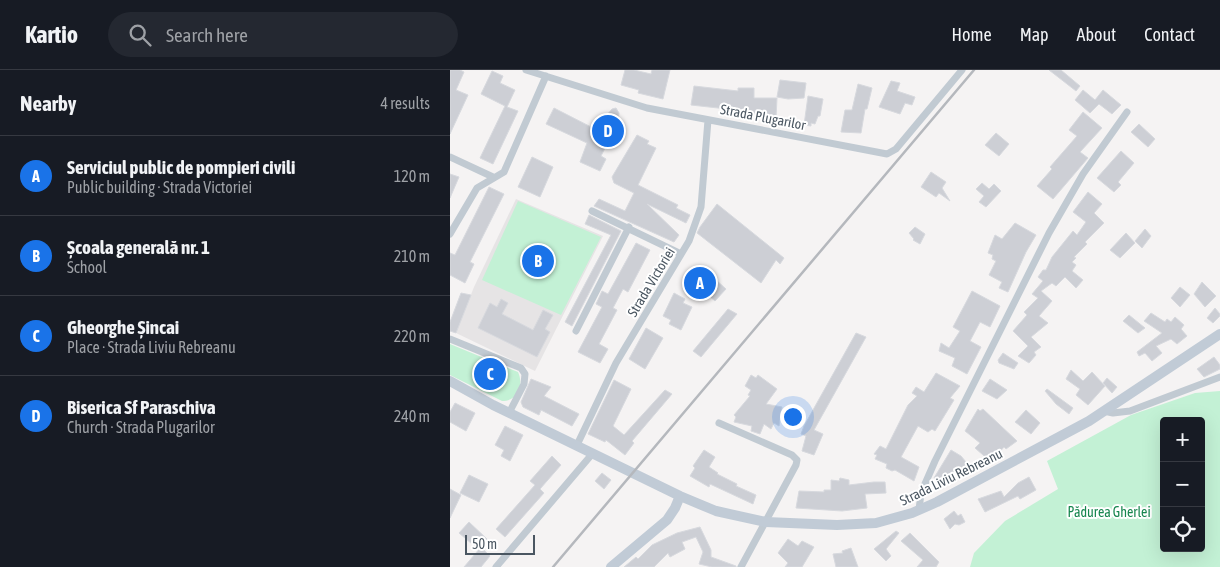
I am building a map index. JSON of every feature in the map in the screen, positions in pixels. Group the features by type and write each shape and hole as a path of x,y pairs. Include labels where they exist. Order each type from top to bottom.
{"main road":[{"name":"Strada Liviu Rebreanu","path":"450,381 509,413 680,496 716,511 766,522 837,525 876,523 908,515 937,502 1020,458 1104,411 1220,334"},
{"path":"611,567 666,520 675,508 680,496"}],"street":[{"name":"Strada Plugarilor","path":"526,70 647,108 887,154 896,149 962,70"},
{"path":"450,234 477,188 504,172 546,76"},
{"path":"919,510 921,493 934,461 1048,233 1084,174 1127,112"},
{"name":"Strada Victoriei","path":"576,445 616,363 689,241 701,207 708,120"},
{"path":"450,157 493,178"},
{"path":"592,211 629,227 682,254"},
{"path":"576,331 629,227"},
{"path":"450,339 520,368 525,374 524,384 509,413"},
{"path":"1104,411 1113,413 1130,411 1220,377"},
{"path":"719,423 792,455 797,460 741,567"},
{"path":"496,567 593,453"}],"shaded area":[{"path":"516,199 603,236 535,371 456,333 474,287"}],"green space":[{"path":"518,201 601,237 561,315 482,280"},
{"path":"450,344 518,372 520,387 516,395 502,401 450,375"},
{"name":"Pădurea Gherlei","path":"1220,391 1220,567 970,567 974,553 1005,521 1058,489 1047,461 1131,415 1195,393"}],"building":[{"path":"450,70 464,72 456,90 468,95 450,134"},
{"path":"625,70 651,74 652,70 670,70 663,99 638,93 639,90 621,85"},
{"path":"1049,70 1061,70 1080,86 1076,91"},
{"path":"492,71 503,76 500,83 515,90 507,107 518,111 493,164 480,158 505,106 481,94"},
{"path":"780,80 806,83 804,98 788,99 777,97"},
{"path":"891,81 900,83 897,91 915,97 912,105 905,103 900,114 879,107"},
{"path":"858,84 872,88 867,109 865,109 861,133 841,132 845,110 852,110"},
{"path":"694,86 738,91 738,88 754,88 754,98 777,98 776,118 736,112 736,110 691,105"},
{"path":"1083,90 1095,100 1103,90 1121,105 1112,114 1099,104 1090,113 1075,100"},
{"path":"808,96 823,99 820,116 818,116 815,124 811,123 811,126 804,125"},
{"path":"554,108 595,129 601,117 606,116 612,109 616,108 619,113 618,122 620,127 617,133 612,134 601,156 606,159 600,171 580,162 587,143 546,124"},
{"path":"1083,112 1102,128 1080,152 1088,158 1053,199 1037,186 1052,169 1050,167 1077,136 1069,130"},
{"path":"1139,124 1155,139 1148,147 1131,132"},
{"path":"996,133 1009,144 999,156 985,145"},
{"path":"637,135 649,141 647,144 656,148 638,185 678,205 676,208 690,215 686,223 647,204 679,235 674,242 594,206 599,199 625,211 634,193 614,183 612,177"},
{"path":"1121,151 1134,163 1118,182 1121,185 1114,192 1097,178"},
{"path":"532,157 553,167 540,197 518,187"},
{"path":"931,172 946,182 942,188 950,201 939,193 936,197 921,187"},
{"path":"450,174 459,177 450,198"},
{"path":"982,183 989,189 994,184 1001,191 986,207 979,202 984,196 976,189"},
{"path":"489,187 504,194 470,262 474,264 465,283 450,275 450,253 455,255"},
{"path":"1088,192 1102,204 1094,213 1104,223 1085,242 1087,244 1074,257 1076,258 1072,262 1076,265 1072,271 1083,280 1076,288 1065,277 1056,286 1052,283 1041,291 1052,301 1039,316 1048,323 1031,337 1041,347 1034,352 1036,355 1029,363 1018,356 1028,346 1013,331 1027,315 1024,312 1038,298 1032,294 1043,281 1038,277 1043,270 1046,270 1052,257 1073,231 1077,235 1086,222 1073,212"},
{"path":"717,204 784,258 780,264 776,260 761,283 697,233"},
{"path":"589,215 621,231 572,326 565,322 611,235 585,224"},
{"path":"1015,223 1036,235 1008,292 999,288 1002,282 989,275 996,261 992,259 993,255 988,253 995,235 1002,239"},
{"path":"915,227 925,234 920,244 913,240 909,233"},
{"path":"1145,229 1151,236 1142,248 1135,241"},
{"path":"1126,233 1135,243 1120,258 1110,250"},
{"path":"636,243 650,250 628,292 623,289 613,308 617,310 599,344 608,349 600,363 578,352 602,307 596,304 602,291 608,294"},
{"path":"705,270 726,289 715,301 694,283"},
{"path":"1202,282 1216,296 1205,307 1194,294"},
{"path":"1180,287 1190,295 1180,307 1171,298"},
{"path":"972,291 1000,306 990,327 980,322 970,341 981,347 967,374 952,366 955,358 939,351 941,343 949,348 960,331 953,327"},
{"path":"461,293 471,295 456,333 450,331 450,322"},
{"path":"674,293 685,299 683,303 692,307 681,330 669,324 671,320 663,316"},
{"path":"501,299 508,303 502,314 533,330 543,310 553,315 545,329 550,332 537,357 478,328 490,303 497,307"},
{"path":"1215,308 1220,316 1213,323 1207,318"},
{"path":"728,309 737,314 701,357 693,351"},
{"path":"1151,313 1165,322 1167,319 1171,322 1175,317 1184,325 1181,329 1187,336 1177,344 1171,339 1156,346 1162,353 1152,361 1145,353 1139,356 1137,352 1162,333 1144,321"},
{"path":"1129,315 1145,328 1138,333 1123,321"},
{"path":"646,328 663,338 645,369 629,359"},
{"path":"856,333 866,337 814,430 823,434 814,455 802,451 806,436 801,434 804,426"},
{"path":"1003,353 1018,363 1014,369 999,363 998,360"},
{"path":"1214,357 1220,365 1220,369 1204,377 1197,369"},
{"path":"1071,370 1083,381 1092,372 1105,386 1088,405 1076,395 1080,389 1066,379"},
{"path":"936,373 960,386 950,398 954,400 935,431 932,429 928,432 918,426 901,457 919,467 914,481 895,470 892,471 886,468 887,464 875,459 877,455 874,454 880,446 886,449 908,405 917,396 912,393 916,387 924,392"},
{"path":"751,375 756,378 758,375 777,389 766,404 782,407 779,426 774,423 771,429 764,424 760,434 751,431 752,426 734,422 736,417 734,415 750,396 748,395 751,390 745,386"},
{"path":"1107,378 1117,387 1112,393 1103,383"},
{"path":"531,379 551,387 544,396 579,414 572,426 541,410 539,415 523,407 521,402"},
{"path":"990,379 1007,390 997,399 982,391"},
{"path":"614,380 631,389 613,426 624,435 665,390 672,394 632,441 634,443 625,455 606,440 605,442 588,434"},
{"path":"1047,389 1073,408 1069,414 1056,404 1045,391"},
{"path":"455,403 475,413 466,431 450,422 450,412"},
{"path":"978,409 980,411 983,409 1017,441 1006,449 1004,447 991,462 975,448 980,443 965,431"},
{"path":"1026,410 1040,423 1031,434 1015,422"},
{"path":"505,426 523,435 510,461 501,456 504,450 495,445"},
{"path":"704,450 715,457 709,467 717,474 737,484 736,486 756,495 753,504 710,484 709,487 690,476 695,468 693,466"},
{"path":"951,450 961,456 971,468 961,474 956,469 948,483 934,478"},
{"path":"552,456 561,465 540,489 544,493 505,537 496,529 535,485 530,481"},
{"path":"602,473 611,480 604,489 595,481"},
{"path":"469,475 488,484 479,502 460,493"},
{"path":"1029,477 1036,490 1020,499 1018,496 985,512 978,499 1001,491 1004,497 1018,483"},
{"path":"840,478 849,480 849,485 885,482 886,493 865,494 867,508 842,511 796,508 799,491 824,492 824,490 831,490 831,480 839,481"},
{"path":"450,489 461,495 450,518"},
{"path":"954,511 958,516 961,514 965,522 959,525 955,524 950,529 944,519"},
{"path":"469,522 487,539 478,549 459,533"},
{"path":"700,527 711,550 711,557 736,567 712,567 699,564 703,552 696,537 682,542 685,549 670,557 668,553 654,567 624,567 636,557 638,559 652,545 677,533"},
{"path":"896,531 899,533 886,549 891,556 886,561 874,549"},
{"path":"910,533 939,562 936,567 917,567 923,560 901,541"},
{"path":"788,539 798,546 802,541 814,547 802,567 785,567 788,563 778,553"},
{"path":"481,547 490,556 481,567 464,567"},
{"path":"851,548 858,567 836,567 833,554 843,553 842,551"}],"railway":[{"path":"553,567 974,70"}],"place":[{"name":"Biserica Sf Paraschiva","path":"608,131"},
{"name":"Școala generală nr. 1","path":"538,261"},
{"name":"Serviciul public de pompieri civili","path":"700,283"},
{"name":"Gheorghe Șincai","path":"490,374"}]}
